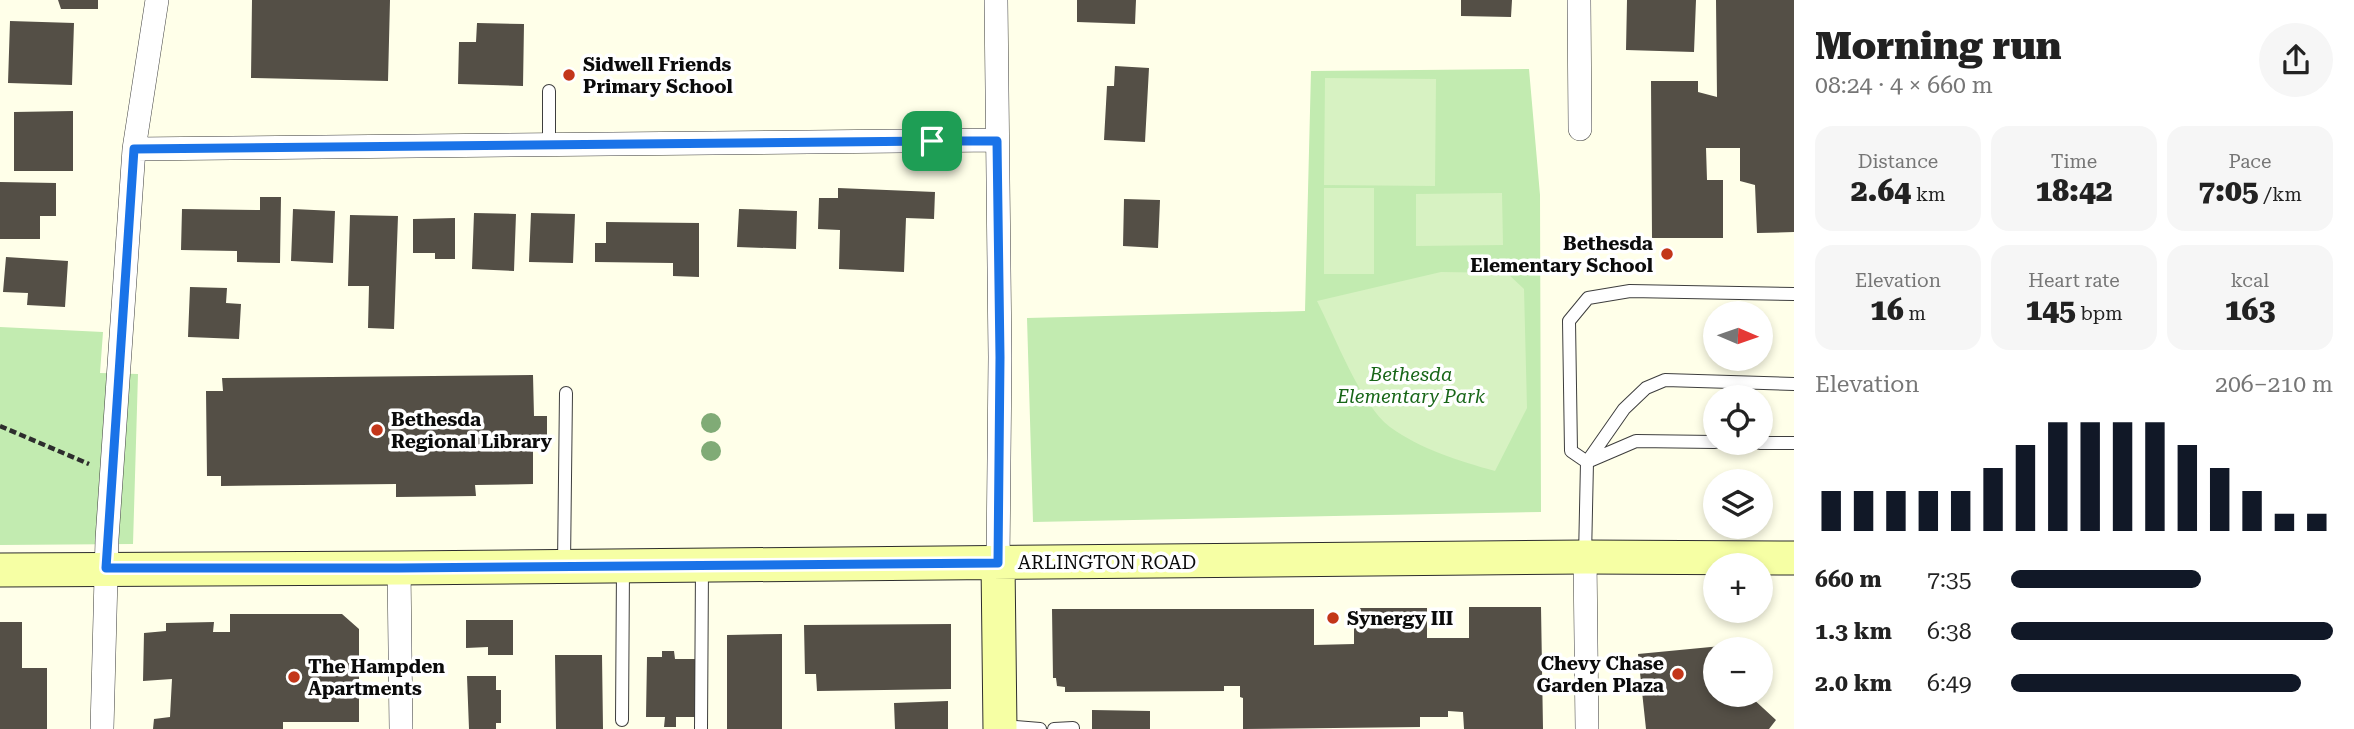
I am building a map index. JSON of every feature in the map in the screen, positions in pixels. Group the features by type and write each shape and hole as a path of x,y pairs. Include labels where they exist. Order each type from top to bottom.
{"main road":[{"name":"ARLINGTON ROAD","path":"0,570 1585,557 1794,558"},
{"path":"998,563 1000,727"}],"street":[{"path":"102,729 106,568 134,149 157,0"},
{"path":"996,0 1000,357 998,563"},
{"path":"1579,0 1580,129"},
{"path":"134,149 997,141"},
{"path":"1585,557 1587,729"},
{"path":"399,568 401,729"}],"lane":[{"path":"549,90 550,144"},
{"path":"1587,462 1571,451 1569,321 1588,298 1630,291 1794,294"},
{"path":"1585,557 1587,462 1624,409 1646,388 1665,380 1794,384"},
{"path":"564,567 566,393"},
{"path":"1587,462 1636,441 1703,442"},
{"path":"1773,443 1794,443"},
{"path":"622,720 623,566"},
{"path":"701,729 702,566"},
{"path":"1000,727 1040,729"},
{"path":"1054,729 1073,728"}],"path":[{"path":"0,426 112,474"}],"green space":[{"name":"Bethesda Elementary Park","path":"1529,69 1540,195 1541,512 1033,522 1027,318 1305,311 1311,71"},
{"path":"1325,78 1436,79 1435,186 1324,185"},
{"path":"1324,188 1374,188 1374,274 1324,274"},
{"path":"1502,193 1503,245 1416,246 1416,194"},
{"path":"1441,272 1507,273 1524,289 1527,408 1495,471 1427,448 1390,427 1368,403 1358,386 1317,301"},
{"path":"0,327 103,332 100,373 138,374 133,544 0,545"}],"building":[{"path":"58,0 98,0 98,9 61,9"},
{"path":"252,0 390,0 388,81 251,78"},
{"path":"1077,0 1136,0 1135,24 1077,22"},
{"path":"1461,0 1512,0 1511,17 1461,16"},
{"path":"1627,0 1696,0 1694,52 1626,50"},
{"name":"Bethesda Elementary School","path":"1716,0 1794,0 1794,232 1757,233 1755,185 1740,181 1740,148 1706,148 1707,180 1723,180 1723,238 1652,238 1651,81 1698,81 1698,92 1717,97"},
{"path":"10,21 74,23 72,85 8,83"},
{"path":"477,23 524,24 523,86 458,84 459,42 476,42"},
{"path":"1115,66 1149,68 1145,142 1104,140 1107,86 1114,86"},
{"path":"73,111 73,171 14,171 14,112"},
{"path":"0,182 56,183 56,216 40,216 40,239 0,239"},
{"path":"838,188 935,192 934,219 906,218 904,272 839,269 840,230 818,229 819,198 838,198"},
{"path":"260,197 281,197 280,263 237,262 237,251 181,250 182,209 260,210"},
{"path":"1124,199 1160,200 1158,248 1123,246"},
{"path":"293,209 335,211 333,263 291,261"},
{"path":"739,209 797,211 796,249 737,247"},
{"path":"474,213 516,214 514,271 472,269"},
{"path":"531,213 575,214 573,263 529,262"},
{"path":"350,215 398,216 394,329 368,328 369,286 348,286"},
{"path":"455,218 455,259 435,259 435,253 413,253 413,219"},
{"path":"606,222 699,223 699,277 673,276 673,263 595,262 595,243 606,243"},
{"path":"6,257 68,261 65,307 27,305 28,293 3,292"},
{"path":"190,287 227,288 226,303 241,304 239,339 188,337"},
{"name":"Bethesda Regional Library","path":"533,375 534,416 547,416 547,445 533,445 533,484 475,485 476,496 396,497 396,484 221,486 221,476 207,476 206,391 223,391 222,378"},
{"path":"1469,607 1541,607 1543,729 1464,729 1463,712 1448,711 1448,717 1420,717 1420,727 1243,729 1243,698 1240,697 1240,686 1224,686 1224,691 1065,692 1065,687 1057,686 1056,678 1053,678 1052,609 1314,609 1314,645 1354,644 1354,608 1427,608 1427,638 1469,638"},
{"name":"The Hampden Apartments","path":"230,614 342,614 359,629 359,722 283,722 283,729 153,729 154,719 170,717 172,679 143,681 144,633 166,631 166,623 214,622 213,632 230,632"},
{"path":"466,620 513,620 513,655 488,655 488,647 466,648"},
{"path":"0,622 22,622 22,668 47,668 47,729 0,729"},
{"path":"951,624 951,689 817,691 816,674 805,674 804,625"},
{"path":"782,634 782,729 727,729 727,635"},
{"name":"Chevy Chase Garden Plaza","path":"1703,648 1703,707 1762,707 1776,720 1769,729 1646,729 1638,654"},
{"path":"662,651 674,651 675,659 697,659 696,717 676,717 676,727 664,727 665,717 646,717 647,657 662,657"},
{"path":"555,655 602,655 603,729 556,729"},
{"path":"467,676 496,676 496,690 501,690 501,723 496,723 496,729 469,729"},
{"path":"948,701 948,729 895,729 894,703"},
{"path":"1092,710 1150,711 1150,729 1092,729"}],"place":[{"name":"Sidwell Friends Primary School","path":"569,75"},
{"name":"Bethesda Elementary School","path":"1667,254"},
{"name":"Bethesda Regional Library","path":"377,430"},
{"name":"Synergy III","path":"1333,618"},
{"name":"Chevy Chase Garden Plaza","path":"1678,674"},
{"name":"The Hampden Apartments","path":"294,677"}],"route":[{"path":"932,141 997,141 1000,357 998,563 106,568 134,149 932,141"}]}
